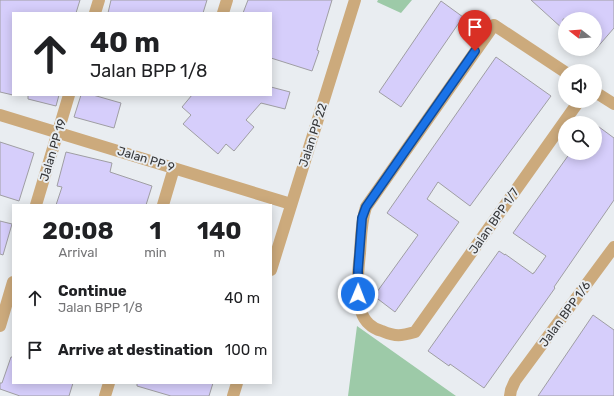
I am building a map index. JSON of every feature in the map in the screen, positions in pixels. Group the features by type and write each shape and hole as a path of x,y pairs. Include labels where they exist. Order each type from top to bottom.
{"street":[{"path":"95,12 99,0"},
{"path":"223,12 227,0"},
{"name":"Jalan PP 22","path":"272,267 355,0"},
{"name":"Jalan BPP 1/7","path":"558,67 494,24 366,207 362,218 358,270 358,294 361,312 368,324 380,331 393,335 404,336 415,332 574,108"},
{"name":"Jalan PP 19","path":"36,204 69,96"},
{"path":"602,96 614,104"},
{"name":"Jalan PP 9","path":"0,115 291,204"},
{"path":"163,204 174,168"},
{"name":"Jalan BPP 1/6","path":"510,396 515,382 614,247"},
{"path":"0,326 12,285"},
{"path":"105,396 109,384"},
{"path":"233,396 237,384"}],"green space":[{"path":"378,0 412,0 401,13 377,2"},
{"path":"357,326 456,396 348,396"}],"building":[{"path":"0,0 80,0 76,12 12,12 12,95 0,92"},
{"path":"111,0 207,0 203,12 108,12"},
{"path":"248,0 332,0 317,50 319,51 312,71 272,58 272,12 243,12"},
{"path":"531,0 614,0 614,28 602,42 602,12 558,12 558,24"},
{"path":"441,1 463,17 401,107 379,92"},
{"path":"496,57 551,96 470,206 438,182 427,199 459,222 395,312 374,296 418,235 387,213"},
{"path":"272,87 290,92 285,109 261,103 246,120 254,127 234,151 226,144 218,154 183,124 191,115 182,107 191,96 272,96"},
{"path":"28,96 59,96 56,106 28,99"},
{"path":"81,96 96,96 121,103 114,128 74,117"},
{"path":"602,129 614,138 614,200 554,287 555,288 484,388 450,364 449,366 428,351 499,251 533,274 534,273 546,256 513,233 565,160 602,160"},
{"path":"0,142 34,153 19,201 0,195"},
{"path":"66,152 112,163 110,172 152,186 146,204 56,204 62,187 57,186"},
{"path":"0,221 12,224 3,255 0,254"},
{"path":"593,315 614,330 614,396 538,396"},
{"path":"12,357 12,384 73,384 69,396 20,396 0,389 0,383 2,383"},
{"path":"137,384 213,384 209,396 171,396 137,386"}],"route":[{"path":"358,294 358,270 362,218 366,207 475,51"}]}
